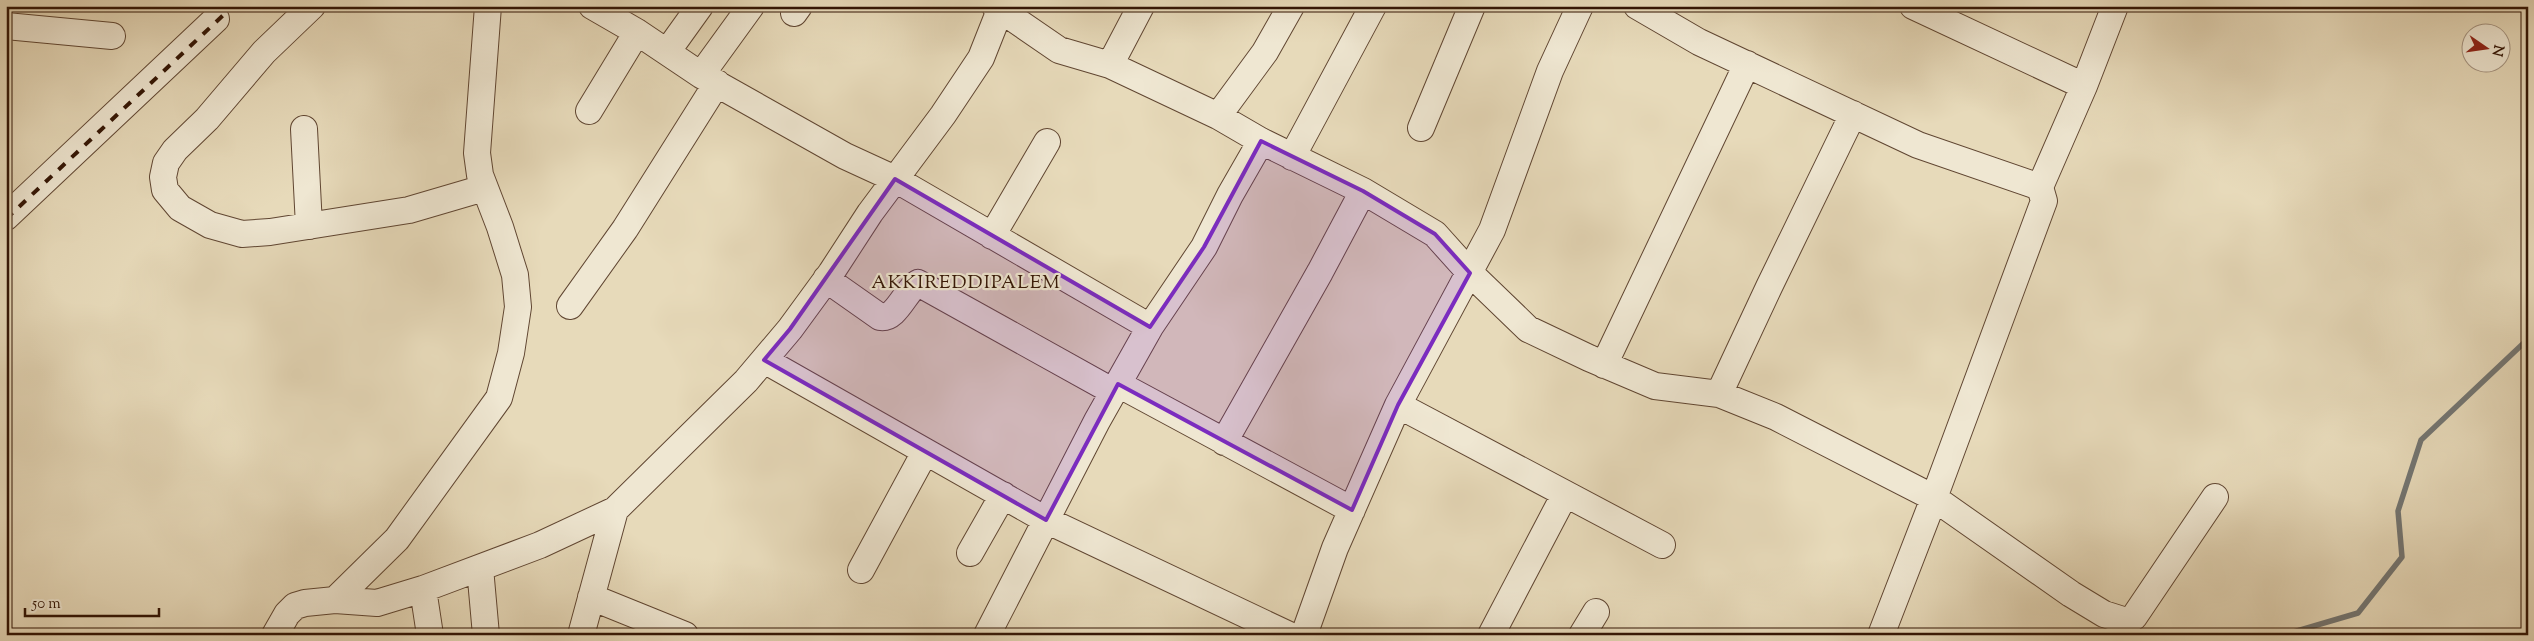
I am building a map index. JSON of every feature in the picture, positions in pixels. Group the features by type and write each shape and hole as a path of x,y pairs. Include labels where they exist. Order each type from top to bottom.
{"street":[{"path":"312,6 264,52 207,119 175,150 166,163 163,178 165,190 180,208 210,225 228,232 251,233 409,210 484,188"},
{"path":"335,600 396,539 499,398 511,353 518,307 515,275 500,226 480,175 478,153 488,6"},
{"path":"592,6 637,32 709,79 846,156 895,179 1150,327"},
{"path":"667,52 700,6"},
{"path":"570,306 625,229 751,6"},
{"path":"1110,66 1141,6"},
{"path":"1218,116 1265,52 1291,6"},
{"path":"1292,157 1373,6"},
{"path":"1421,128 1472,6"},
{"path":"1304,635 1335,548 1398,405 1496,222 1550,71 1580,6"},
{"path":"1637,6 1699,42 1918,145 2040,187"},
{"path":"1913,6 2084,86"},
{"path":"1881,635 2044,201 2040,187 2084,86 2115,6"},
{"path":"275,635 295,606 304,603 335,600 376,603 423,589 540,545 615,510 746,381 790,329 870,213 943,115 981,58 1008,10 1059,50 1110,66 1218,116 1261,142 1362,190 1435,234 1470,273 1528,329 1604,365 1655,386 1719,394 1776,417 1934,498 2071,594 2104,614 2126,621 2134,617 2215,497"},
{"path":"6,217 216,19"},
{"path":"6,26 112,36"},
{"path":"589,111 637,32"},
{"path":"1604,365 1747,64"},
{"path":"1719,394 1853,114"},
{"path":"304,129 309,226"},
{"path":"992,236 1047,142"},
{"path":"987,635 1116,388 1150,327 1204,246 1230,195 1261,142"},
{"path":"1224,442 1320,272 1362,190"},
{"path":"826,279 880,317 885,318 891,315 912,287 918,283 925,286 1116,388 1224,442 1352,510"},
{"path":"764,360 1046,520 1289,635"},
{"path":"1398,405 1662,545"},
{"path":"861,570 925,452"},
{"path":"1491,635 1565,494"},
{"path":"970,553 1003,495"},
{"path":"582,635 615,510"},
{"path":"480,568 486,635"},
{"path":"423,589 430,635"},
{"path":"592,597 685,635"},
{"path":"1582,635 1596,612"}],"highlighted area":[{"path":"1261,141 1363,191 1435,234 1470,273 1398,405 1352,510 1118,384 1046,520 764,360 790,329 895,179 1150,327 1204,247"}],"waterway":[{"path":"2283,635 2358,613 2402,557 2398,511 2421,440 2528,339"}],"railway":[{"path":"6,219 233,6"}],"district":[{"name":"AKKIREDDIPALEM","path":"966,283"}]}
